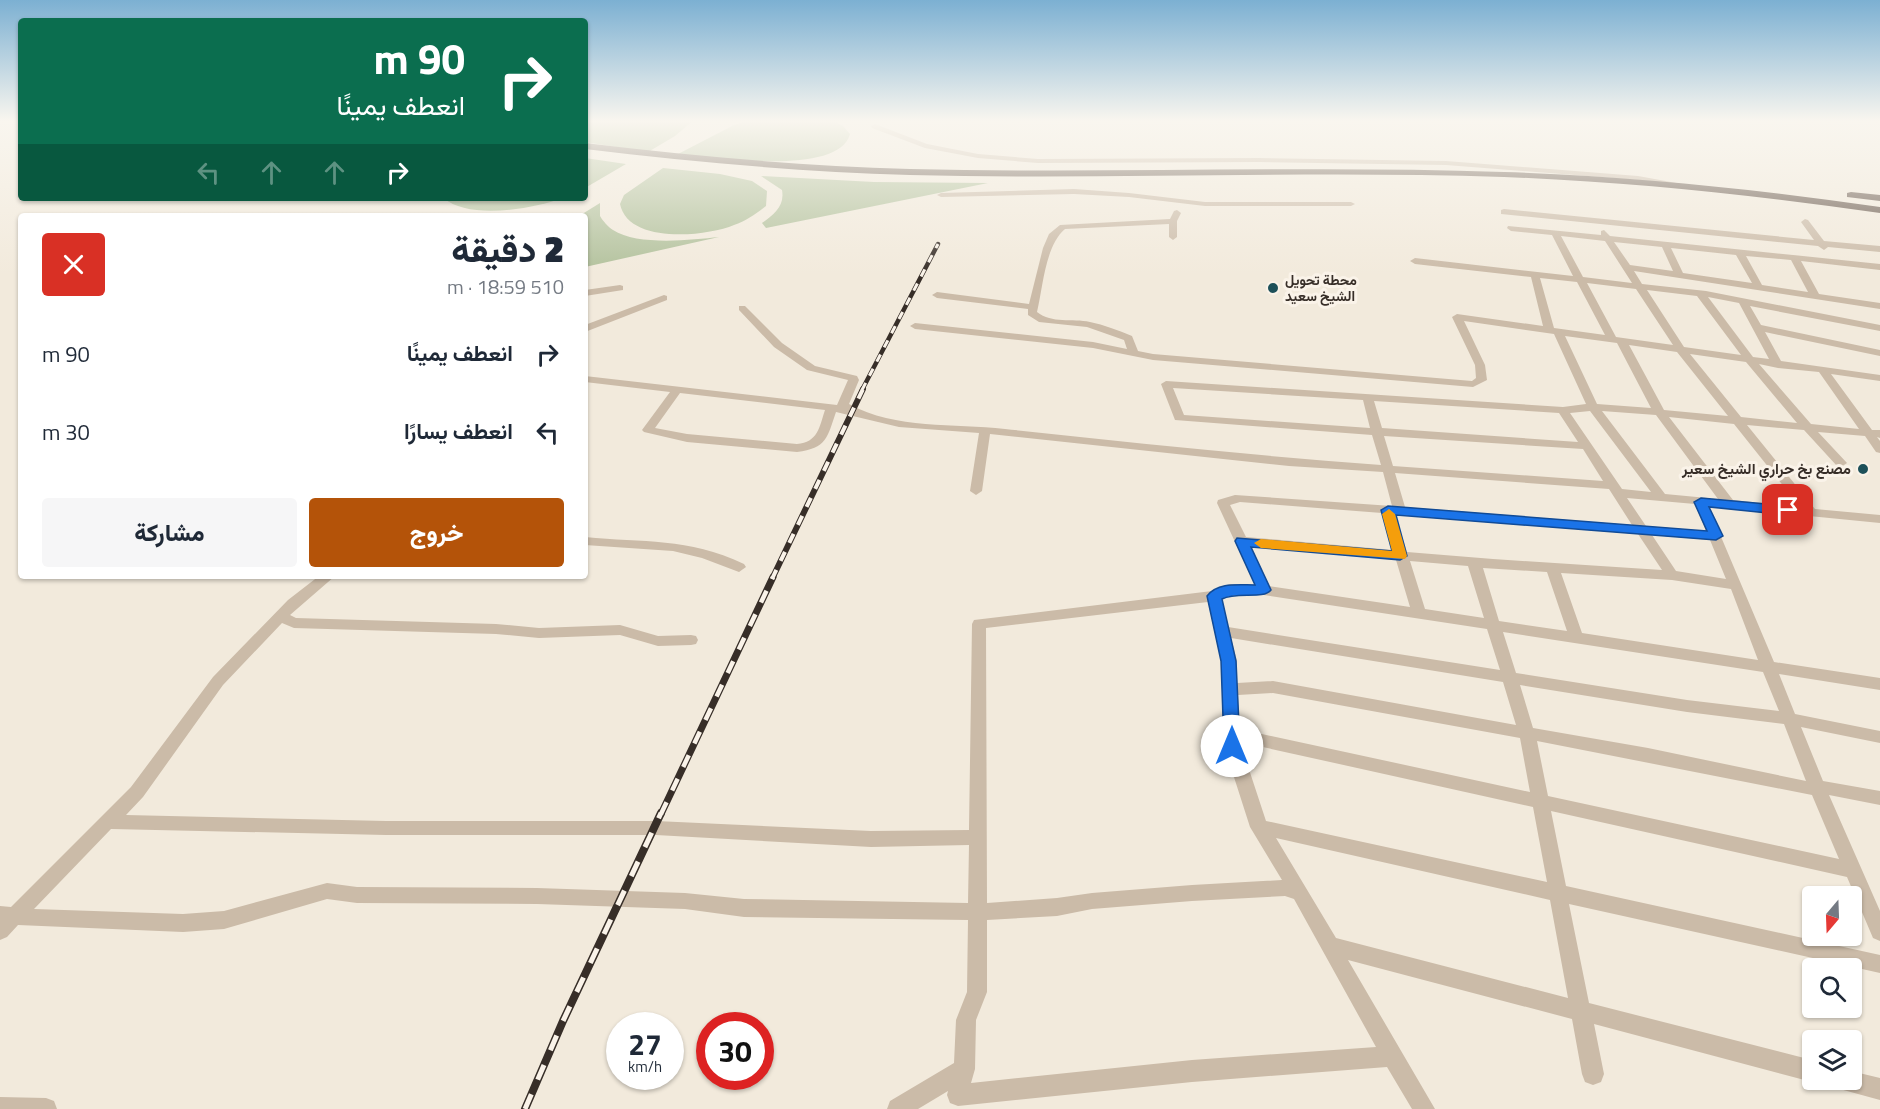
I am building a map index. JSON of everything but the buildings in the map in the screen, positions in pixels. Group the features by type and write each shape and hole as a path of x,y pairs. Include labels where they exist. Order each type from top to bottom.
{"highway":[{"path":"764,172 934,179 1457,179 1563,183 1687,190 1880,215"},
{"path":"878,172 1011,174 1450,173 1560,177 1678,184 1880,210"},
{"path":"1787,197 1836,194 1880,198"}],"street":[{"path":"1558,172 1638,178 1678,184"},
{"path":"941,195 1019,190 1065,190 1182,202 1276,206 1350,204"},
{"path":"1173,237 1173,221 1182,202"},
{"path":"1504,212 1880,249"},
{"path":"1132,354 1133,350 1128,338 1086,324 1036,318 1032,313 1047,248 1052,236 1063,227 1173,221"},
{"path":"1598,221 1682,351 1735,420 1812,513"},
{"path":"1805,222 1835,261"},
{"path":"1510,228 1880,267"},
{"path":"1555,233 1659,412 1728,503"},
{"path":"1665,244 1679,275"},
{"path":"1739,251 1759,288"},
{"path":"1794,257 1815,296"},
{"path":"1415,261 1700,293 1880,328"},
{"path":"1626,267 1880,306"},
{"path":"1535,275 1553,331 1593,407 1660,495"},
{"path":"588,293 620,288"},
{"path":"1700,293 1749,360 1804,426 1841,463"},
{"path":"937,295 1033,307"},
{"path":"588,328 664,298"},
{"path":"1744,303 1778,364"},
{"path":"741,308 778,345 811,368 852,378 854,381 843,405 866,417 953,430 985,430 1389,470 1616,489 1701,502 1880,519"},
{"path":"915,326 1093,345 1132,354 1473,384 1482,380 1480,365 1457,317 1880,378"},
{"path":"1757,327 1880,353"},
{"path":"1822,369 1874,433 1880,449"},
{"path":"588,379 852,410"},
{"path":"1586,446 1179,418 1166,384 1563,410 1593,407 1874,433"},
{"path":"677,390 648,430 687,438 770,447 805,447 812,446 822,435 832,408"},
{"path":"1367,396 1389,470 1400,556 1419,614"},
{"path":"1563,410 1672,575"},
{"path":"976,491 985,430"},
{"path":"1264,590 1223,503 1239,498 1716,536"},
{"path":"1701,502 1817,788 1880,932"},
{"path":"1788,510 1800,525"},
{"path":"588,541 680,548 720,558 739,567"},
{"path":"1242,541 1474,562 1672,575 1736,585"},
{"path":"1474,562 1527,734 1560,894 1593,1074"},
{"path":"1553,568 1576,637"},
{"path":"0,931 7,916 109,822 137,792 218,681 281,616 324,579"},
{"path":"1393,1056 1191,1071 958,1102 964,1069 966,1020 977,992 979,624 1214,596 1230,589 1264,590 1880,684"},
{"path":"1214,596 1229,661 1232,689 1232,746 1259,827 1300,892 1424,1109"},
{"path":"281,616 294,623 496,629 539,633 620,630 658,641 691,640"},
{"path":"1222,631 1687,706 1790,719 1880,737"},
{"path":"1232,689 1273,687 1880,798"},
{"path":"1232,734 1853,870"},
{"path":"109,822 397,828 657,828 872,839 979,837"},
{"path":"1259,827 1880,964"},
{"path":"7,916 183,923 224,920 327,891 357,895 537,896 664,900 744,908 978,912 1057,907 1092,901 1192,892 1285,888 1300,892"},
{"path":"1330,945 1802,1068"},
{"path":"898,1109 964,1069"},
{"path":"1862,1084 1880,1089"},
{"path":"0,1108 46,1109"}],"green space":[{"path":"588,172 613,172 588,186"},
{"path":"658,172 720,174 752,181 767,191 766,206 751,217 721,229 687,234 669,234 637,226 626,217 620,204 624,195"},
{"path":"761,176 874,182 988,183 766,228 762,223 780,205 782,190"},
{"path":"449,201 553,201 519,209 484,211 455,205"},
{"path":"600,203 600,216 611,229 636,238 665,241 719,237 588,266 588,213 584,213"}],"railway":[{"path":"862,390 938,244"},
{"path":"772,579 863,389"},
{"path":"661,814 773,577"},
{"path":"525,1109 563,1021 661,813"}],"slow traffic":[{"path":"1261,543 1400,556 1389,514"}],"place":[{"name":"محطة تحويل الشيخ سعيد","path":"1273,288"},
{"name":"مصنع بخ حراري الشيخ سعير","path":"1863,469"}],"route":[{"path":"1232,746 1232,689 1229,661 1214,596 1230,589 1264,590 1242,541 1400,556 1388,510 1716,536 1701,502 1788,510"}]}
